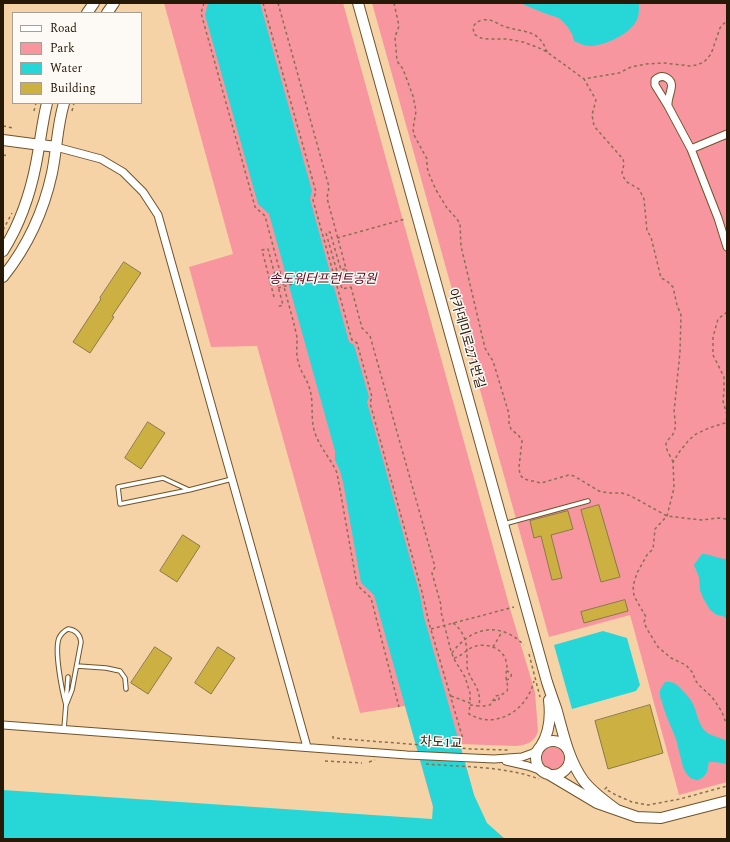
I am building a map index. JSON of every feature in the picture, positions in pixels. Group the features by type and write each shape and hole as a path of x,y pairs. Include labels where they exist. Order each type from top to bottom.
{"street":[{"path":"88,12 94,3"},
{"path":"107,12 114,3"},
{"name":"아카데미로271번길","path":"358,3 547,682"},
{"path":"3,251 10,240 27,201 36,166 42,120 47,104"},
{"path":"3,277 24,246 43,206 52,172 59,124 64,104"},
{"path":"668,106 691,149 718,218 727,247"},
{"path":"691,149 727,134"},
{"path":"3,140 56,147 101,159 123,172 143,192 158,215 307,747"},
{"path":"544,776 539,768 537,754 549,729 550,704 547,682"},
{"path":"544,776 548,774 558,774 567,768 570,761 570,754 547,682"},
{"name":"차도1교","path":"3,725 407,755 494,759"},
{"path":"494,759 522,757 533,753 549,742 557,741 564,745 568,750 576,768 586,784 617,810"},
{"path":"494,759 528,766 544,776 591,800 636,817 661,818 727,801"}],"lane":[{"path":"189,490 163,478 118,487 120,504 189,490 232,479"},
{"path":"503,525 588,501"},
{"path":"68,629 76,632 80,637 81,642 72,690 66,705 61,683 58,644 61,634 68,629"},
{"path":"77,666 106,668 120,671 125,678 126,689"},
{"path":"64,729 68,677"}],"path":[{"path":"204,3 202,13 255,207 265,216 294,324 297,339 298,361 310,389 312,401 312,420 315,432 320,444 332,462 337,473 357,585 370,598 400,707"},
{"path":"263,3 316,192 313,200 352,340 357,343 372,397 370,403 431,629 463,739"},
{"path":"278,3 329,187 327,198 362,328 370,336 435,567 432,573 441,605 444,625 454,658 466,677 470,693 469,714 477,717 492,719 508,716 517,710 525,700 534,681"},
{"path":"394,3 399,26 395,37 397,61 403,69 413,96 416,111 413,129 414,135 427,159 429,174 436,190 447,208 460,224 461,246 485,348 493,361 509,414 509,424 511,429 522,441 519,467 520,475 524,479 541,483 569,475 574,476 599,491 608,493 622,493 631,496 667,516 701,520 719,518 727,520"},
{"path":"547,52 541,41 530,32 507,28 487,19 480,21 473,27 474,34 481,38 507,39 523,42 547,52 584,79 596,100 592,115 594,126 623,159 624,164 622,173 624,178 627,182 639,189 644,199 647,230 651,237 661,278 673,288 681,315 680,352 674,412 676,422 673,434 666,446 673,462 674,488 667,516 655,529 652,549 637,573 634,586 634,596 644,612 646,617 644,622 658,647 671,658 686,665 693,673 700,686 712,696 727,724"},
{"path":"584,79 618,73 631,67 646,64 664,63 690,66 697,65 704,62 711,54 720,28 727,21"},
{"path":"34,111 36,104"},
{"path":"3,126 13,128"},
{"path":"3,155 8,156"},
{"path":"3,230 14,208"},
{"path":"337,238 406,219"},
{"path":"346,269 341,270 330,232 326,233 342,289 351,287"},
{"path":"274,297 262,250 268,249 282,305 277,306"},
{"path":"278,288 337,272"},
{"path":"673,462 689,440 696,434 725,423 727,416 723,401 724,377 713,355 713,337 718,319 727,312"},
{"path":"431,629 514,607"},
{"path":"453,623 461,629 465,640 467,650 467,666 478,690 480,700 479,706"},
{"path":"452,653 458,646 476,632 490,629 502,631 514,637 524,645"},
{"path":"493,647 502,631"},
{"path":"451,696 470,704 488,706 496,696 506,693 508,690 506,680 507,664 505,658 493,647 477,645 471,647 457,658 454,658"},
{"path":"506,680 510,678 511,674 507,671"},
{"path":"493,700 498,701 499,695"},
{"path":"333,736 333,738 405,744 507,750 507,748"},
{"path":"325,761 362,764"},
{"path":"425,764 544,776"},
{"path":"607,788 607,790 632,802 648,805 680,799 727,786"}],"green space":[{"name":"송도워터프런트공원","path":"164,3 343,3 511,612 535,692 538,731 533,740 524,745 516,746 460,744 474,795 433,807 405,706 360,713 257,346 211,347 189,267 233,254"},
{"path":"372,3 727,3 727,782 679,795 630,615 549,637"},
{"path":"549,747 557,747 564,754 564,762 557,769 549,769 542,762 542,754"}],"water":[{"path":"208,3 260,3 312,191 310,199 349,342 354,345 369,397 367,402 420,595 424,617 474,795 487,823 505,839 3,839 3,790 432,819 433,806 374,595 361,583 343,482 335,460 335,451 269,214 258,204 205,15"},
{"path":"520,3 638,3 639,13 635,23 625,33 605,43 590,46 574,41 567,26 559,18"},
{"path":"702,554 727,559 727,619 710,610 703,598 700,590 699,577 694,565"},
{"path":"603,631 627,638 640,685 636,691 572,709 554,645"},
{"path":"665,682 672,682 676,684 688,696 704,730 709,734 727,741 727,764 709,762 707,773 700,779 696,780 691,778 683,767 676,739 660,696 660,690"}],"building":[{"path":"124,262 141,273 112,316 114,317 90,353 73,342"},
{"path":"148,422 165,433 141,469 125,458"},
{"path":"599,505 620,577 601,582 581,510"},
{"path":"568,511 573,529 551,535 562,578 552,580 541,536 534,538 530,521"},
{"path":"183,535 200,546 177,582 160,571"},
{"path":"625,600 628,611 584,623 581,612"},
{"path":"155,647 172,658 148,694 131,683"},
{"path":"218,647 235,658 211,694 195,683"},
{"path":"650,705 663,753 608,769 595,721"}]}
